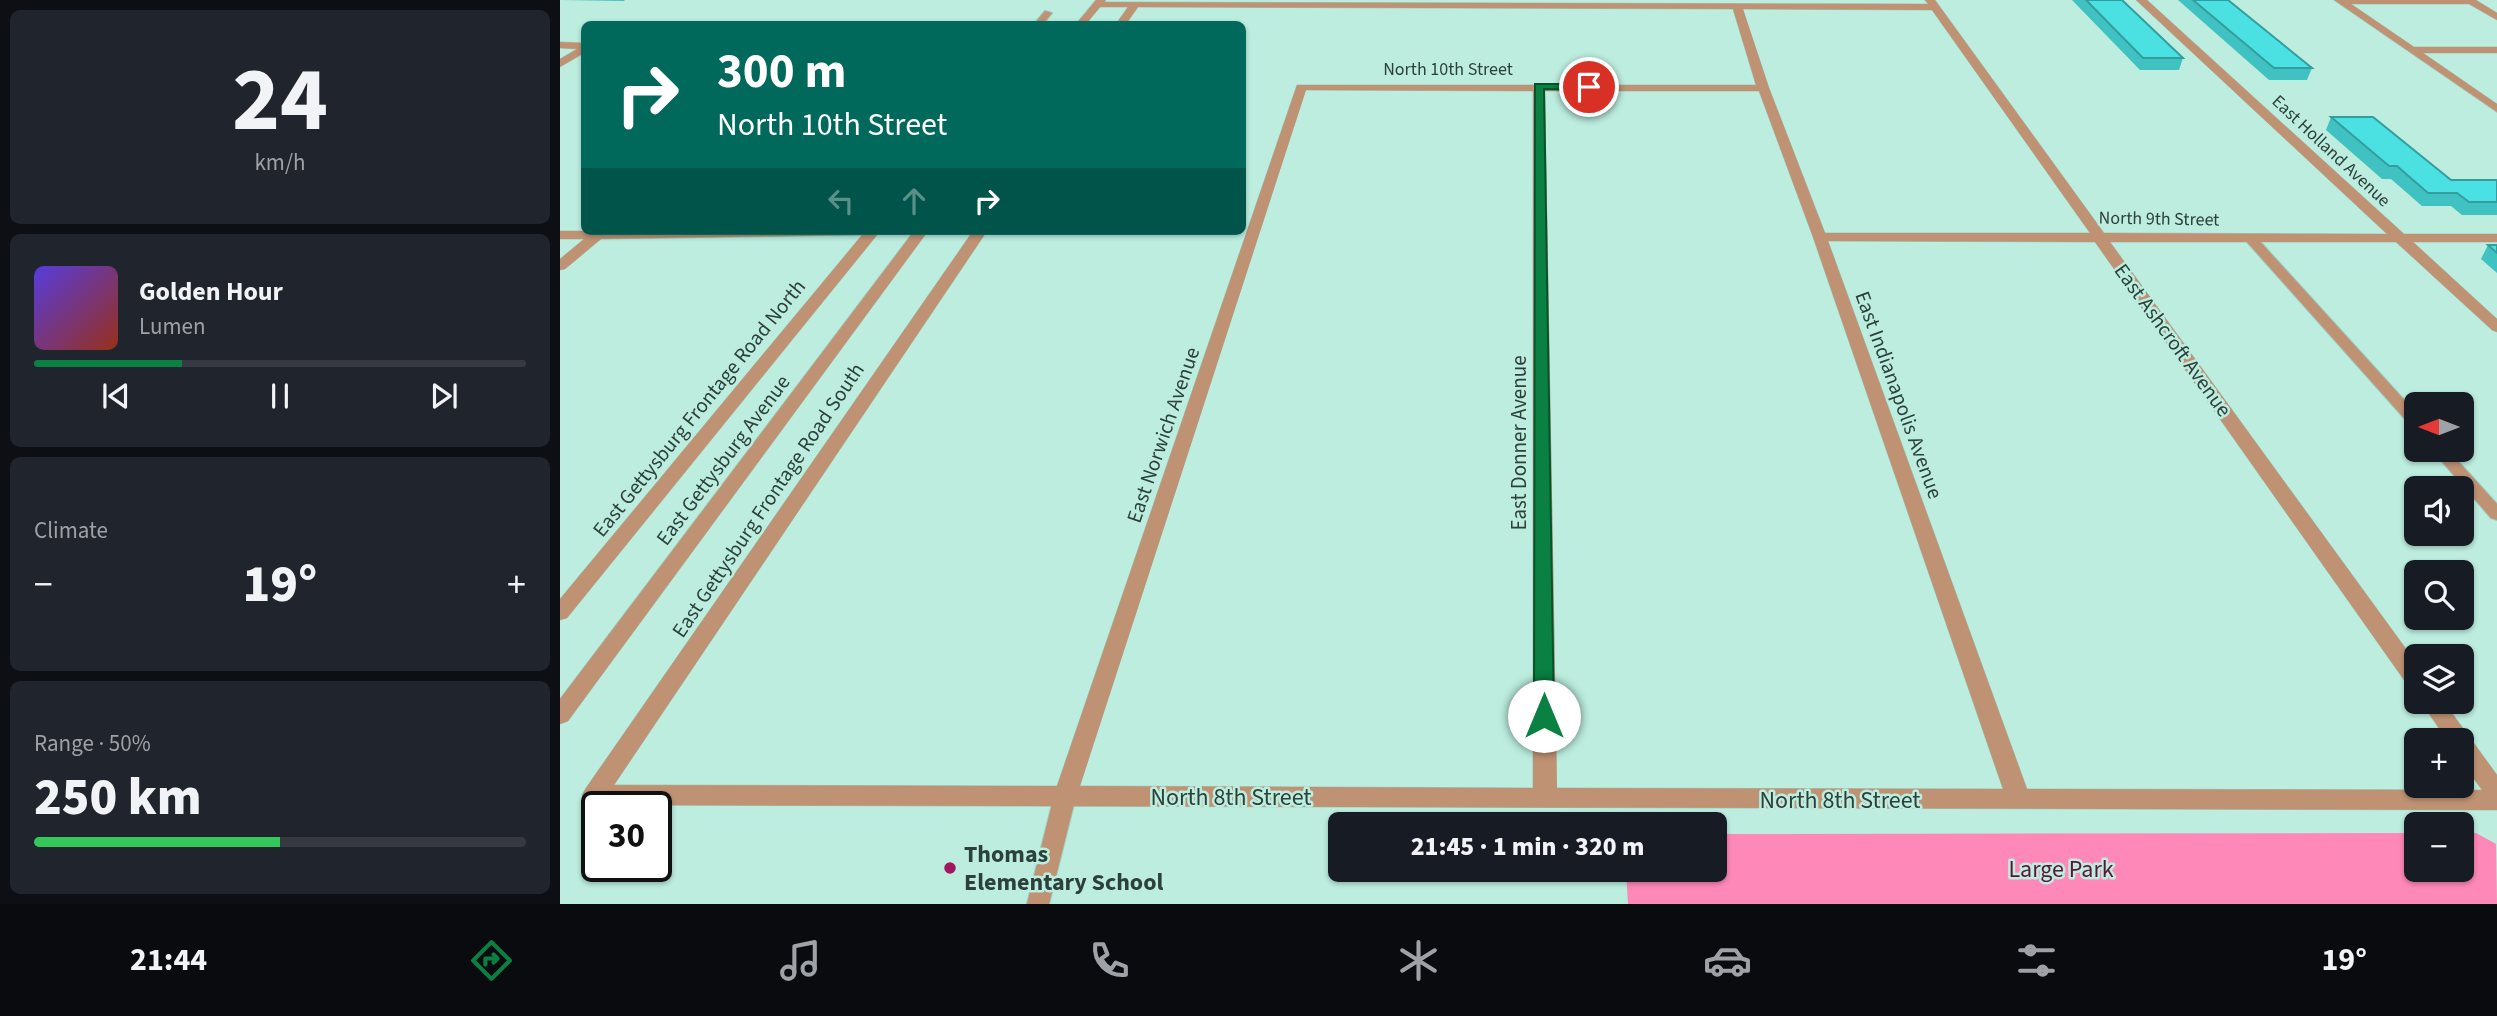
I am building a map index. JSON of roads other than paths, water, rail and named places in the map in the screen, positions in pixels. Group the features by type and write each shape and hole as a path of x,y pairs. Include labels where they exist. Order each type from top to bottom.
{"street":[{"name":"East Holland Avenue","path":"2141,0 2497,327"},
{"path":"2340,0 2469,0 2497,17"},
{"path":"2340,0 2496,109"},
{"path":"1084,21 1100,2 1737,5 1757,2 1932,3"},
{"name":"East Ashcroft Avenue","path":"1932,3 2404,663"},
{"path":"1123,21 1135,4"},
{"name":"East Indianapolis Avenue","path":"1737,5 1763,88 1820,237 2019,800"},
{"path":"560,45 581,47"},
{"path":"560,64 581,49"},
{"path":"2411,50 2497,50"},
{"name":"East Donner Avenue","path":"1539,86 1545,799"},
{"name":"North 10th Street","path":"1301,87 1763,88"},
{"name":"East Norwich Avenue","path":"1065,796 1249,231 1301,87"},
{"path":"560,235 581,234"},
{"path":"560,266 596,235"},
{"name":"East Gettysburg Frontage Road North","path":"560,613 869,235"},
{"name":"East Gettysburg Avenue","path":"560,715 918,235"},
{"name":"East Gettysburg Frontage Road South","path":"597,791 977,235"},
{"name":"North 9th Street","path":"1820,237 2497,238"},
{"path":"2474,760 2497,793"},
{"name":"North 8th Street","path":"672,795 2497,800"}],"lane":[{"path":"1041,21 1048,13"},
{"path":"2250,239 2404,410"},
{"path":"2451,462 2497,514"},
{"path":"1038,904 1065,796"}],"place":[{"name":"Thomas Elementary School","path":"950,868"}],"park label":[{"name":"Large Park","path":"2061,869"}]}
